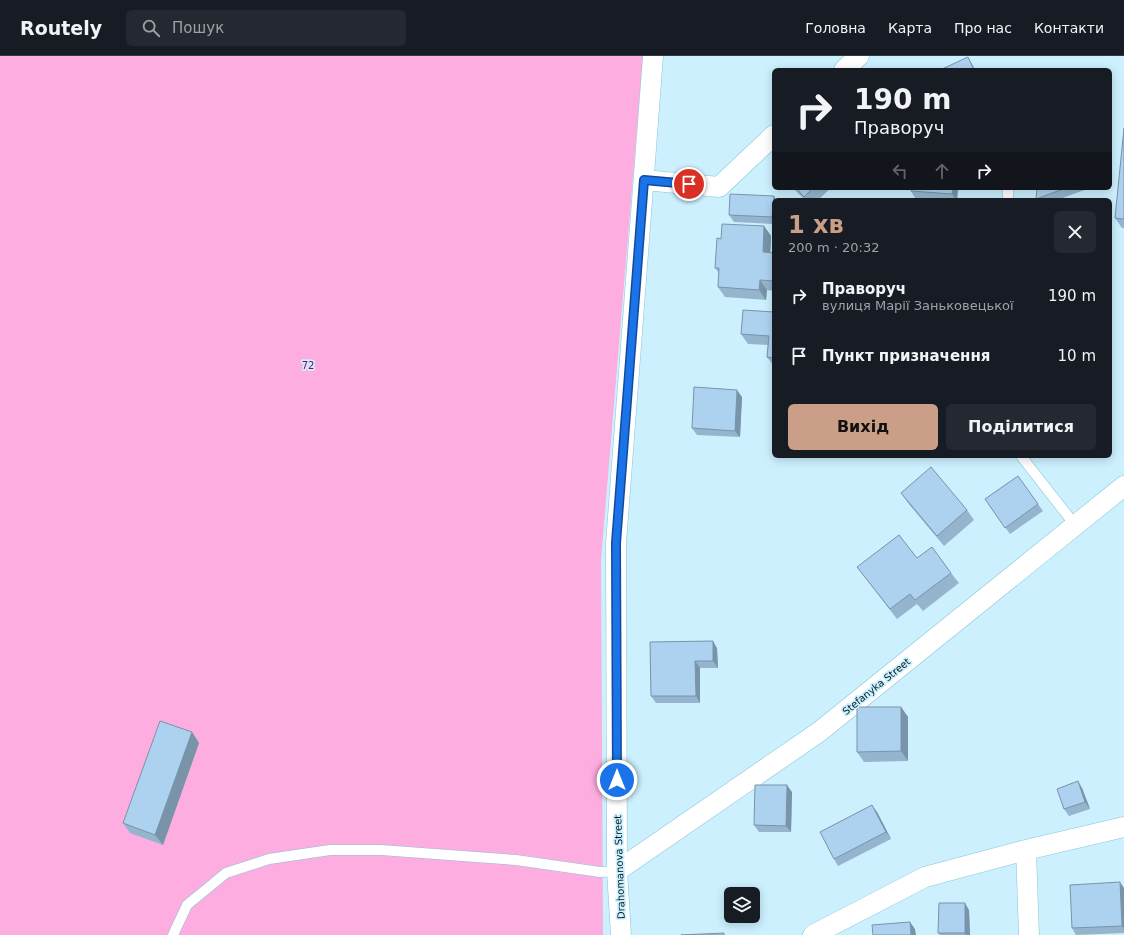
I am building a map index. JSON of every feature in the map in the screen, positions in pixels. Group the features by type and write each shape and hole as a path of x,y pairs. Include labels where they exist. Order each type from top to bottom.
{"street":[{"name":"Drahomanova Street","path":"621,935 617,872 616,543 653,56"},
{"path":"846,68 859,56"},
{"path":"644,180 720,187 772,136"},
{"name":"Stefanyka Street","path":"617,872 819,732 1124,486"},
{"path":"813,935 925,877 1026,850 1124,827"},
{"path":"1026,850 1029,935"}],"lane":[{"path":"1023,458 1075,525"},
{"path":"173,935 187,905 226,873 269,859 330,850 380,850 516,860 600,872 617,872"}],"green space":[{"name":"72","path":"0,56 643,56 601,560 603,935 0,935"}],"building":[{"path":"968,57 973,68 944,68"},
{"path":"1124,128 1124,219 1115,218"},
{"path":"798,190 811,190 804,197"},
{"path":"911,190 953,190 952,194"},
{"path":"1037,190 1061,190 1039,198 1036,198"},
{"path":"730,194 774,196 774,198 772,198 772,217 729,215"},
{"path":"722,224 764,226 763,252 772,253 772,281 760,280 759,290 718,287 719,268 715,268 717,238 721,239"},
{"path":"743,310 772,312 772,358 767,357 769,336 741,334"},
{"path":"694,387 737,390 735,431 692,428"},
{"path":"931,467 967,510 937,536 901,493"},
{"path":"1018,476 1038,504 1005,528 985,499"},
{"path":"899,535 917,558 932,547 951,573 915,600 910,594 890,609 857,567"},
{"path":"713,641 713,661 695,661 696,696 651,696 650,642"},
{"path":"857,707 901,707 901,751 857,752"},
{"path":"160,721 192,732 155,835 123,823"},
{"path":"1078,781 1085,802 1064,809 1057,789"},
{"path":"755,785 787,785 786,826 754,825"},
{"path":"872,805 886,832 834,859 820,832"},
{"path":"1120,882 1122,926 1072,928 1070,885"},
{"path":"939,903 965,903 965,933 938,933"},
{"path":"910,922 911,935 873,935 872,925"},
{"path":"724,933 724,935 681,935"}],"route":[{"path":"617,780 616,543 644,180 689,184"}]}
